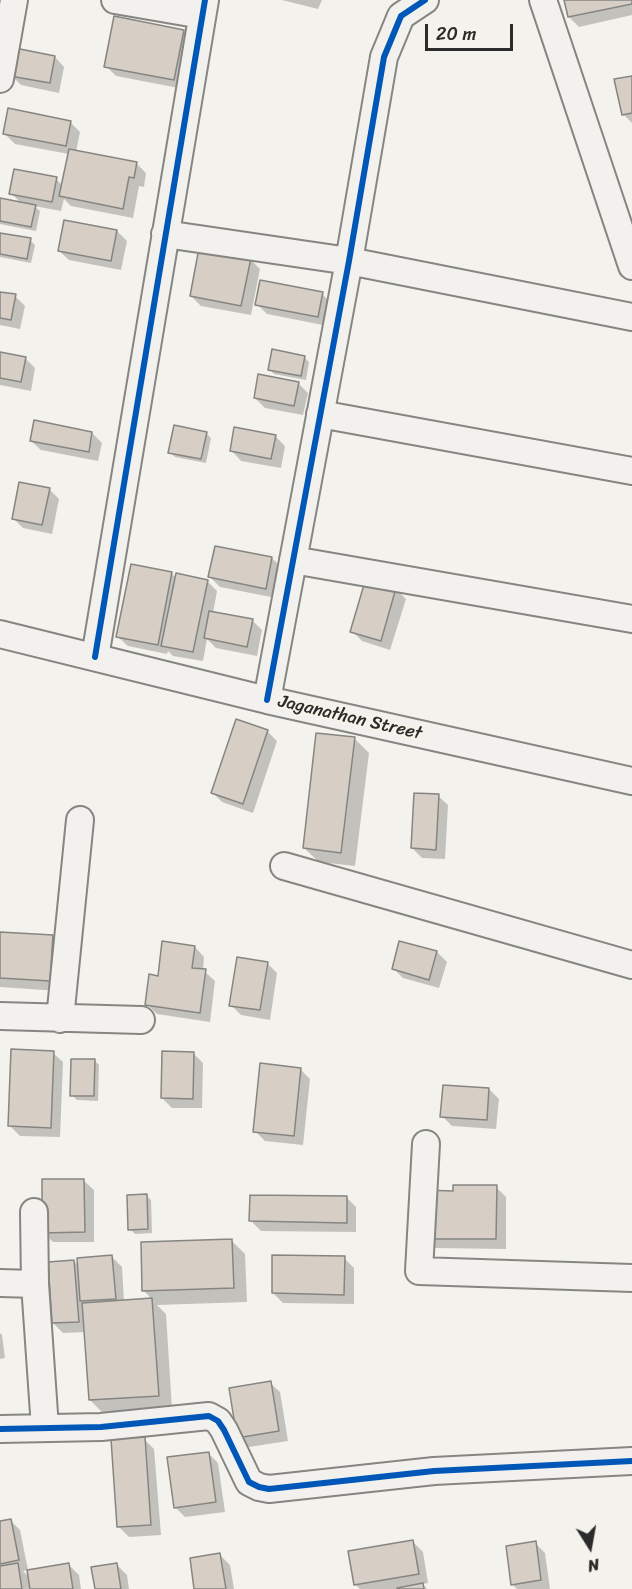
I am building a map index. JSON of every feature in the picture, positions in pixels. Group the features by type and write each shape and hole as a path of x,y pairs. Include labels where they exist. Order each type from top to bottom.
{"street":[{"path":"0,79 14,0"},
{"path":"95,657 203,8 115,0"},
{"path":"267,700 349,261 384,57 402,16 425,0"},
{"path":"543,0 632,266"},
{"path":"165,234 349,261 632,317"},
{"path":"320,414 632,471"},
{"path":"293,560 632,619"},
{"name":"Jaganathan Street","path":"0,634 267,700 632,781"},
{"path":"60,1018 80,820"},
{"path":"284,866 632,965"},
{"path":"0,1016 141,1020"},
{"path":"426,1144 419,1271 632,1278"},
{"path":"34,1212 35,1284 45,1428"},
{"path":"0,1283 35,1284"},
{"path":"0,1429 101,1427 209,1416 218,1421 224,1430 249,1482 269,1489 434,1471 632,1461"}],"building":[{"path":"564,0 632,0 632,4 568,17"},
{"path":"114,16 184,30 174,80 104,67"},
{"path":"15,48 55,56 50,83 10,76"},
{"path":"632,76 632,113 622,115 614,79"},
{"path":"8,108 71,121 66,146 3,134"},
{"path":"69,149 137,162 134,178 129,177 123,209 59,196"},
{"path":"14,169 57,177 52,202 9,194"},
{"path":"0,198 36,205 31,227 0,221"},
{"path":"64,220 117,230 111,261 58,251"},
{"path":"0,233 31,238 27,259 0,254"},
{"path":"199,248 251,258 241,306 190,296"},
{"path":"260,280 323,292 318,317 255,305"},
{"path":"0,292 16,294 11,320 0,318"},
{"path":"272,349 305,356 301,376 268,370"},
{"path":"0,352 26,357 21,382 0,378"},
{"path":"258,374 299,382 294,406 254,398"},
{"path":"34,420 92,432 89,452 30,441"},
{"path":"174,425 207,432 201,459 168,453"},
{"path":"234,427 276,435 271,459 230,451"},
{"path":"19,482 50,488 42,525 12,519"},
{"path":"215,546 272,557 266,589 208,577"},
{"path":"131,564 172,572 158,645 116,637"},
{"path":"176,573 208,580 193,652 161,646"},
{"path":"366,578 396,588 381,641 350,632"},
{"path":"209,611 253,619 247,647 204,638"},
{"path":"236,719 268,730 243,804 211,793"},
{"path":"316,733 355,737 341,853 303,848"},
{"path":"414,793 439,794 436,850 411,848"},
{"path":"0,932 53,935 50,981 0,978"},
{"path":"162,941 195,946 192,968 206,969 200,1013 145,1005 149,974 158,976"},
{"path":"399,941 437,951 429,980 392,969"},
{"path":"237,957 268,962 260,1010 229,1006"},
{"path":"11,1049 54,1051 51,1128 8,1126"},
{"path":"162,1051 194,1052 193,1099 161,1098"},
{"path":"71,1059 95,1059 94,1096 70,1096"},
{"path":"260,1063 301,1068 294,1136 253,1132"},
{"path":"443,1085 489,1088 487,1120 440,1117"},
{"path":"42,1179 84,1179 85,1232 42,1233"},
{"path":"453,1185 497,1185 496,1239 423,1239 424,1190 453,1191"},
{"path":"147,1194 148,1229 128,1230 127,1195"},
{"path":"250,1195 347,1196 347,1223 249,1221"},
{"path":"232,1239 234,1288 142,1291 141,1242"},
{"path":"112,1255 116,1299 80,1301 77,1258"},
{"path":"272,1255 345,1256 344,1295 272,1293"},
{"path":"74,1260 79,1322 52,1323 48,1262"},
{"path":"152,1298 159,1396 89,1400 82,1303"},
{"path":"271,1381 279,1431 237,1438 229,1388"},
{"path":"145,1437 151,1525 117,1527 111,1439"},
{"path":"209,1452 216,1502 174,1508 167,1457"},
{"path":"11,1519 19,1560 0,1564 0,1521"},
{"path":"413,1540 419,1574 354,1585 348,1551"},
{"path":"536,1541 541,1580 511,1585 506,1546"},
{"path":"220,1553 226,1589 194,1589 190,1558"},
{"path":"18,1563 22,1589 0,1589 0,1566"},
{"path":"69,1563 73,1589 30,1589 27,1570"},
{"path":"117,1563 121,1589 95,1589 91,1567"},
{"path":"423,1583 424,1589 397,1589 397,1588"}],"cycle path":[{"path":"95,657 205,0"},
{"path":"267,700 349,261 384,57 401,16 425,0"},
{"path":"0,1429 101,1427 209,1416 218,1421 224,1430 249,1482 269,1489 434,1471 632,1461"}]}
